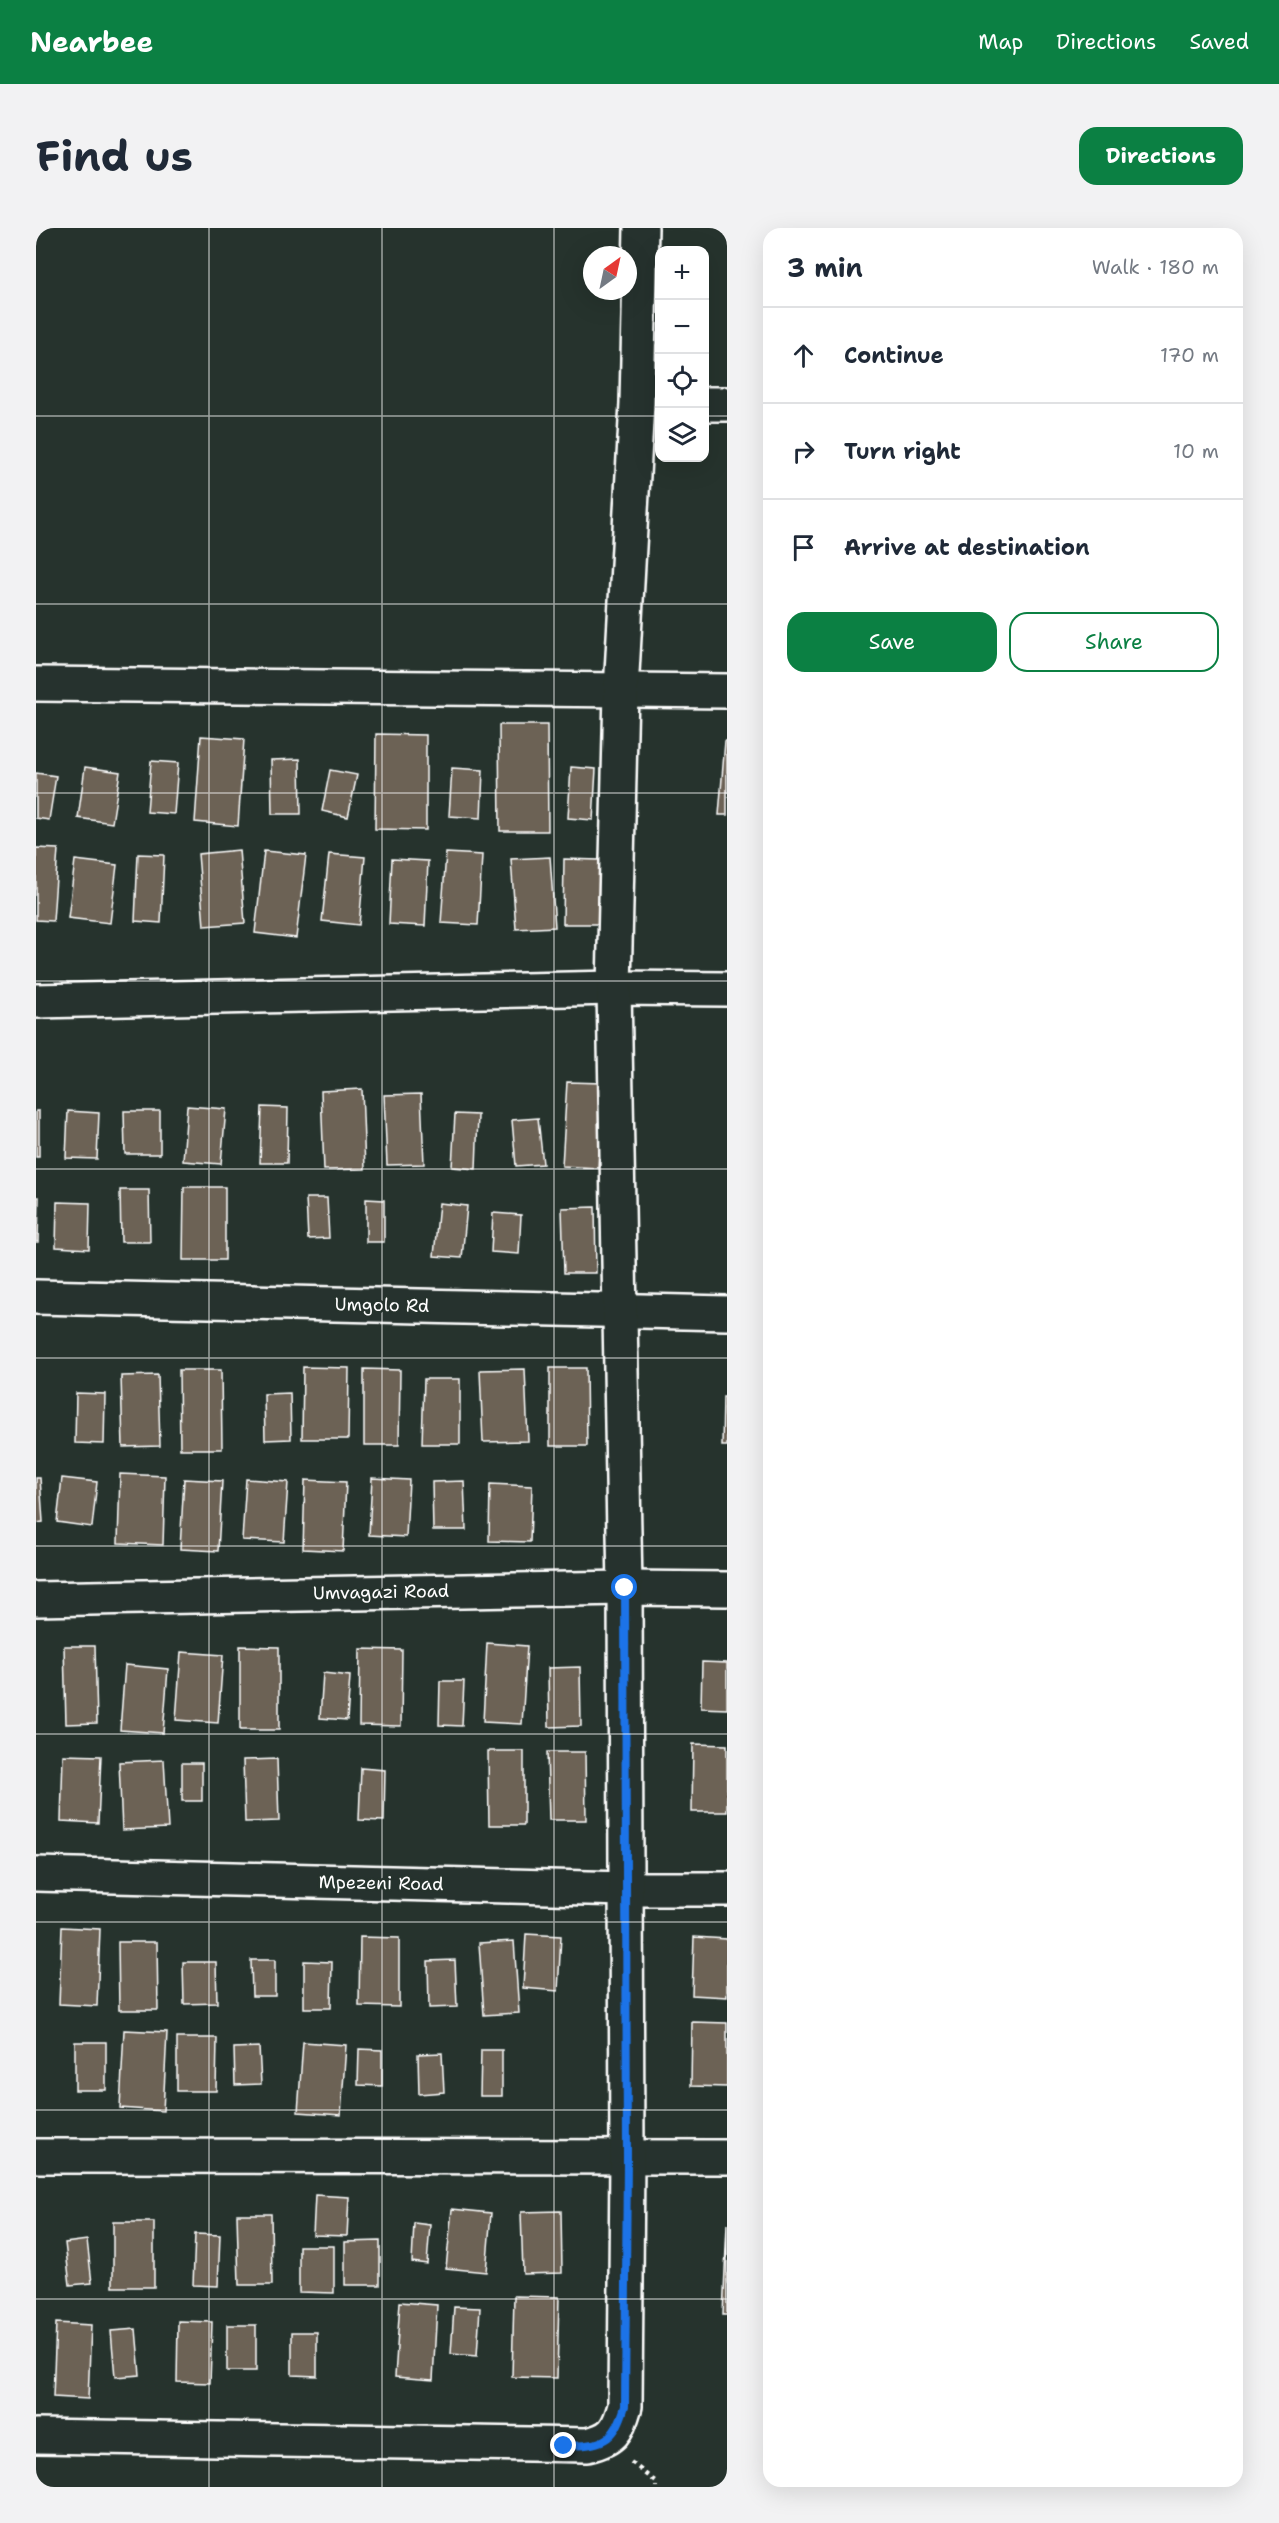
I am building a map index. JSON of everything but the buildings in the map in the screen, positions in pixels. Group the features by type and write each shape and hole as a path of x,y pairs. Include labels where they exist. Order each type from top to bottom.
{"street":[{"path":"36,2436 587,2445 605,2441 619,2427 625,2406 627,1889 625,1588 614,988 621,690 648,403 641,228"},
{"path":"709,404 727,404"},
{"path":"36,684 727,691"},
{"path":"36,1001 614,988 727,989"},
{"name":"Umgolo Rd","path":"36,1297 727,1313"},
{"name":"Umvagazi Road","path":"36,1599 625,1588 727,1589"},
{"name":"Mpezeni Road","path":"36,1874 627,1889 727,1889"},
{"path":"36,2156 727,2157"}],"route":[{"path":"564,2446 605,2441 619,2427 625,2406 627,1889 625,1588"}]}
